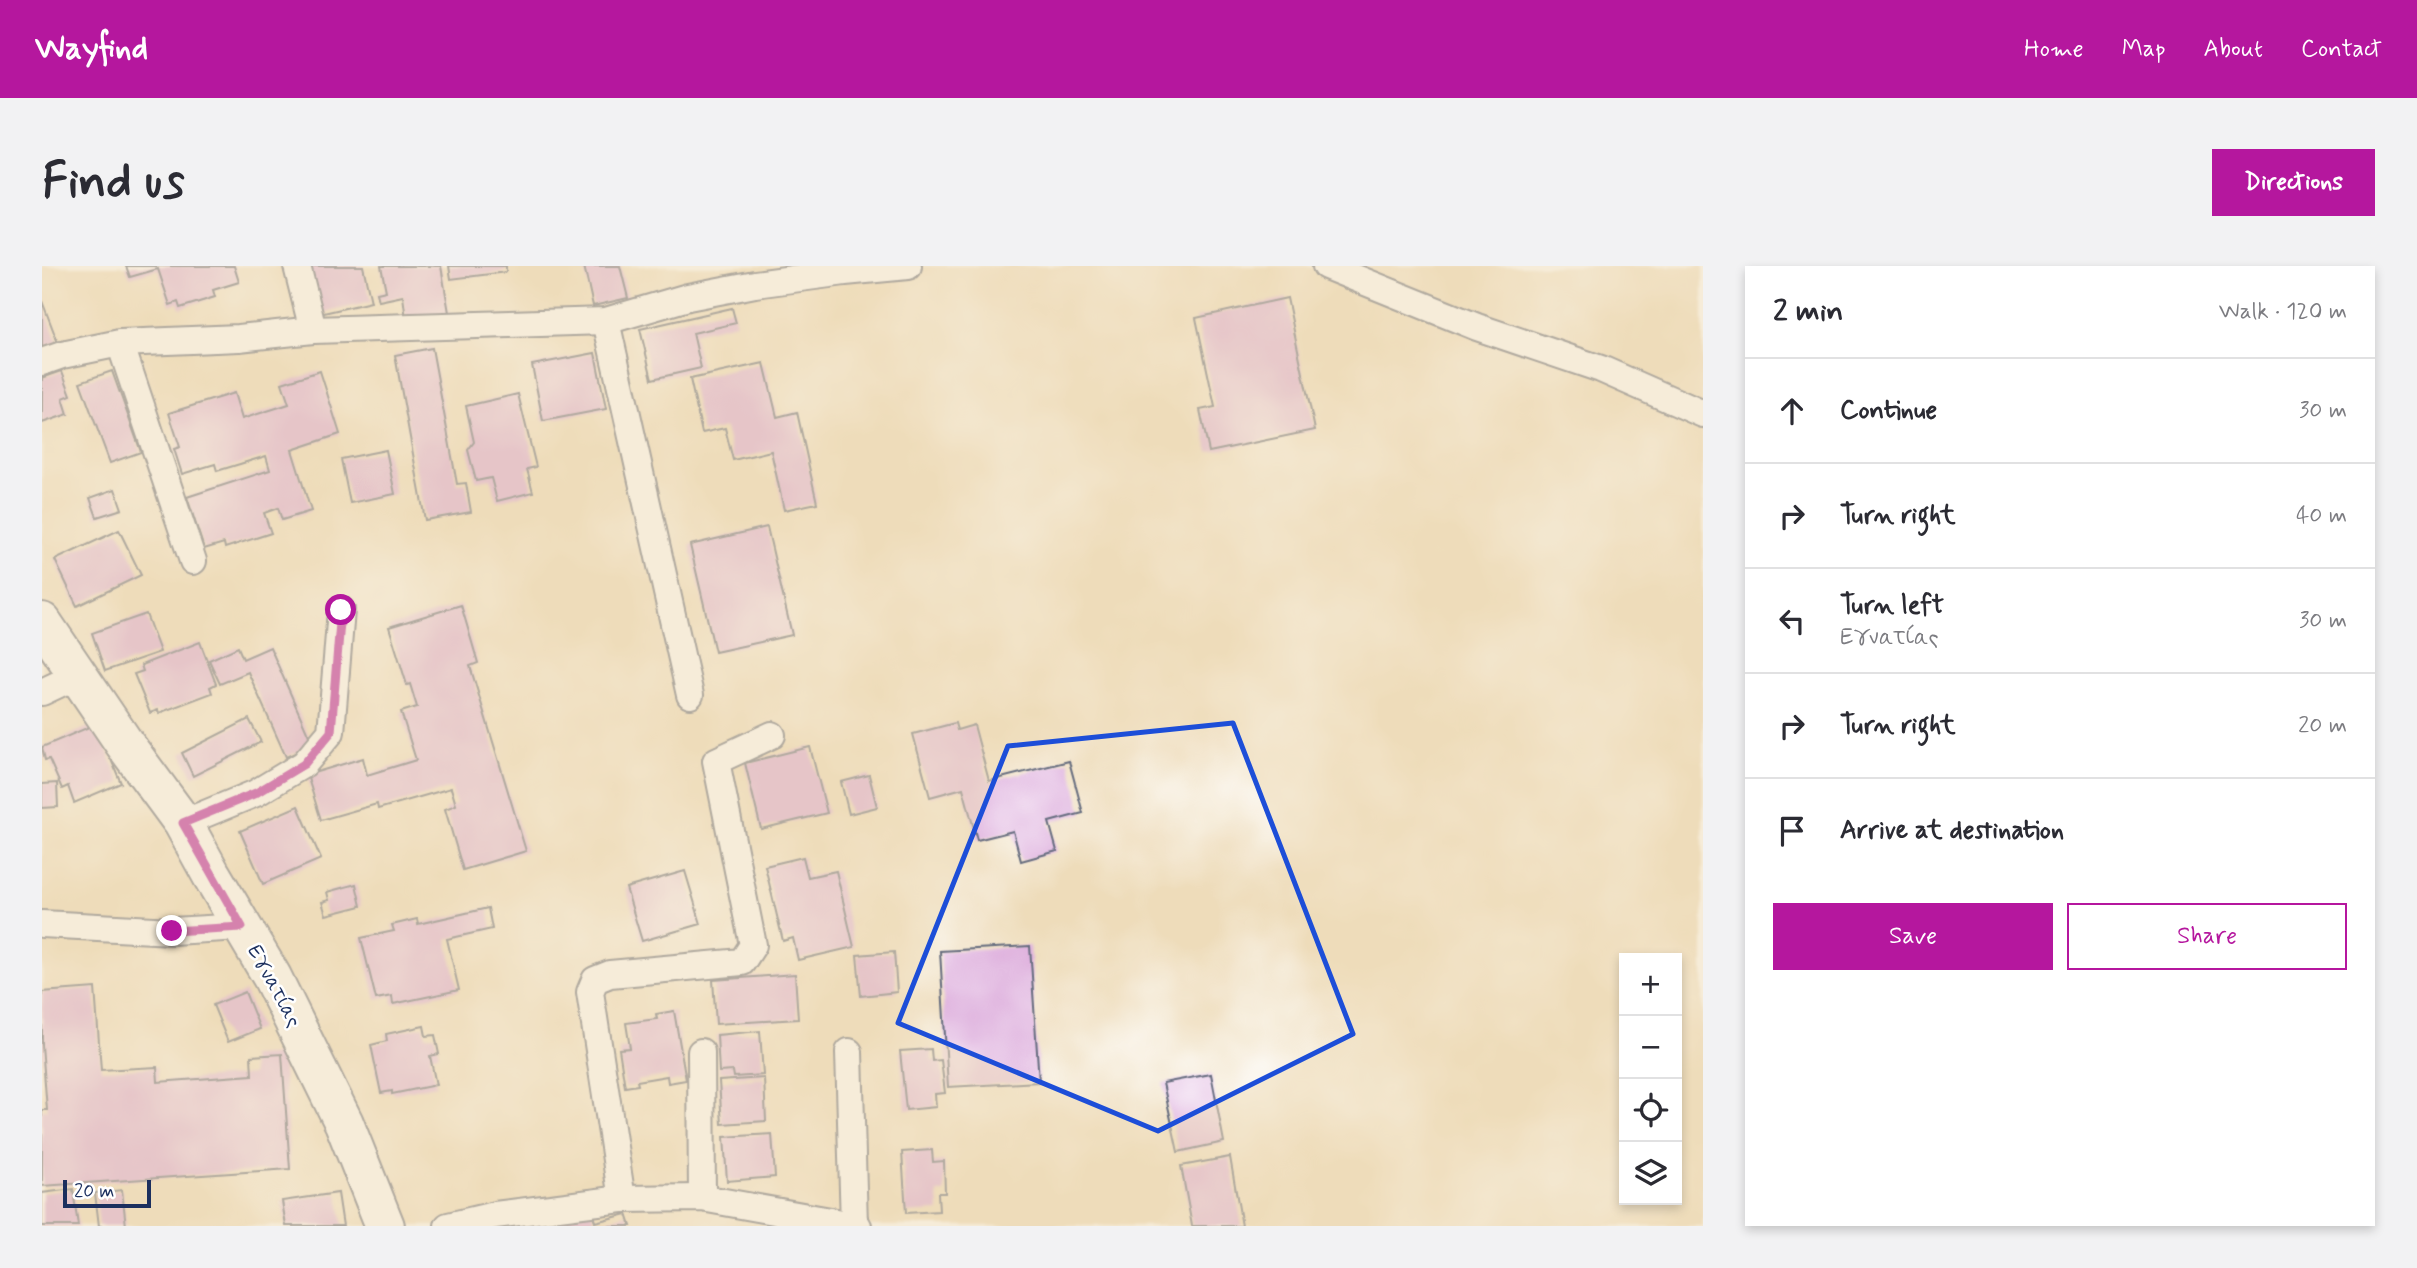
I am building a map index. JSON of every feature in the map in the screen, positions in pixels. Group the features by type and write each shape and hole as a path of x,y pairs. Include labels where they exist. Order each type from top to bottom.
{"street":[{"path":"297,266 313,330"},
{"path":"42,362 120,343 240,338 313,330 606,321 783,273 908,266"},
{"path":"1326,266 1477,327 1601,369 1703,414"},
{"path":"606,321 690,695"},
{"path":"120,343 193,561"},
{"path":"183,823 256,793 304,764 331,732 341,610"},
{"name":"Εγνατίας","path":"42,622 124,743 183,823 272,977 344,1123 384,1226"},
{"path":"42,692 78,675"},
{"path":"622,1199 590,992 595,980 610,974 742,962 749,954 753,945 716,761 772,735"},
{"path":"42,924 172,931 242,927"},
{"path":"701,1052 702,1198"},
{"path":"448,1226 495,1215 622,1199 702,1198 856,1225 849,1052"}],"highlighted area":[{"path":"1233,723 1353,1034 1158,1131 898,1023 1008,746"}],"building":[{"path":"126,266 234,266 239,282 213,290 215,297 180,308 178,302 170,305 158,269 130,277"},
{"path":"304,266 363,266 371,302 315,315"},
{"path":"381,266 441,266 451,324 406,319 403,296 379,301 377,293 386,291"},
{"path":"449,266 506,266 506,272 451,279"},
{"path":"584,266 620,266 628,298 593,306"},
{"path":"1287,298 1315,430 1209,452 1200,410 1215,407 1196,318"},
{"path":"42,301 58,343 42,348"},
{"path":"732,308 736,323 693,333 701,368 652,379 640,329"},
{"path":"432,348 457,484 466,483 471,512 425,520 395,355"},
{"path":"595,353 606,409 543,421 532,365"},
{"path":"764,363 777,417 797,412 817,503 784,510 771,451 733,460 725,428 702,433 690,379"},
{"path":"62,371 71,395 63,398 68,414 42,423 42,378"},
{"path":"112,371 141,452 110,463 80,382"},
{"path":"320,371 340,434 292,450 311,511 282,520 278,508 264,513 271,533 225,548 224,543 204,549 187,497 270,470 266,456 217,471 215,464 182,474 174,449 180,447 169,413 234,393 242,419 289,404 282,383"},
{"path":"518,394 536,467 527,469 533,492 497,501 491,478 476,481 468,450 474,442 466,406"},
{"path":"386,450 395,494 350,503 341,459"},
{"path":"115,489 122,509 97,517 90,498"},
{"path":"767,527 792,635 715,652 690,545"},
{"path":"119,530 141,575 77,606 55,560"},
{"path":"461,605 478,663 470,666 526,851 463,870 445,809 456,805 451,788 378,809 377,804 321,820 307,775 363,758 367,775 416,760 401,712 417,707 410,684 407,685 389,627"},
{"path":"146,614 160,652 105,671 92,633"},
{"path":"200,642 216,684 210,687 212,693 159,713 158,710 150,713 134,674 143,671 141,665"},
{"path":"238,647 243,659 270,647 313,745 286,757 248,672 220,684 209,660"},
{"path":"249,719 261,742 193,776 182,753"},
{"path":"955,723 957,730 974,725 989,781 1069,761 1083,813 1049,822 1057,851 1021,861 1013,831 977,840 963,788 930,797 913,734"},
{"path":"96,724 121,783 74,803 68,786 62,789 49,759 45,760 42,747"},
{"path":"810,747 827,813 761,829 745,763"},
{"path":"869,775 877,807 849,814 841,782"},
{"path":"57,783 58,807 42,808 42,784"},
{"path":"298,806 321,859 263,884 240,831"},
{"path":"803,857 808,877 836,871 854,947 798,960 793,938 783,941 765,866"},
{"path":"685,871 701,924 642,941 626,888"},
{"path":"356,884 361,906 326,915 322,902 329,900 327,892"},
{"path":"488,908 492,929 447,939 459,990 393,1004 392,996 376,999 361,938 394,931 392,925 417,919 418,924"},
{"path":"1030,946 1039,1082 948,1087 940,951"},
{"path":"894,952 897,992 861,996 857,955"},
{"path":"795,974 798,1019 716,1024 713,980"},
{"path":"95,988 101,1070 157,1067 158,1082 252,1075 251,1056 282,1054 290,1169 42,1186 42,1110 47,1110 42,1045 42,992"},
{"path":"245,992 260,1029 228,1042 213,1005"},
{"path":"674,1011 686,1080 668,1083 667,1076 637,1081 638,1085 625,1087 619,1049 630,1048 626,1023 657,1019 656,1014"},
{"path":"424,1026 426,1036 435,1035 439,1054 430,1056 436,1085 392,1094 392,1091 381,1093 371,1045 387,1041 386,1034"},
{"path":"760,1031 763,1075 734,1077 733,1071 719,1072 717,1035"},
{"path":"931,1049 932,1061 941,1060 945,1093 935,1094 936,1107 906,1110 900,1051"},
{"path":"1211,1074 1224,1142 1178,1152 1163,1083"},
{"path":"764,1078 766,1121 722,1124 719,1081"},
{"path":"772,1134 775,1177 727,1181 724,1137"},
{"path":"932,1150 933,1162 944,1161 945,1193 938,1193 939,1211 906,1213 902,1152"},
{"path":"1230,1157 1242,1226 1192,1226 1181,1166"},
{"path":"73,1189 78,1226 42,1226 42,1193"},
{"path":"122,1190 126,1226 99,1226 95,1193"},
{"path":"338,1193 343,1226 286,1226 282,1201"},
{"path":"592,1210 595,1222 627,1214 631,1226 535,1226"}],"route":[{"path":"172,931 242,927 183,823 256,793 304,764 331,732 341,610"}]}
